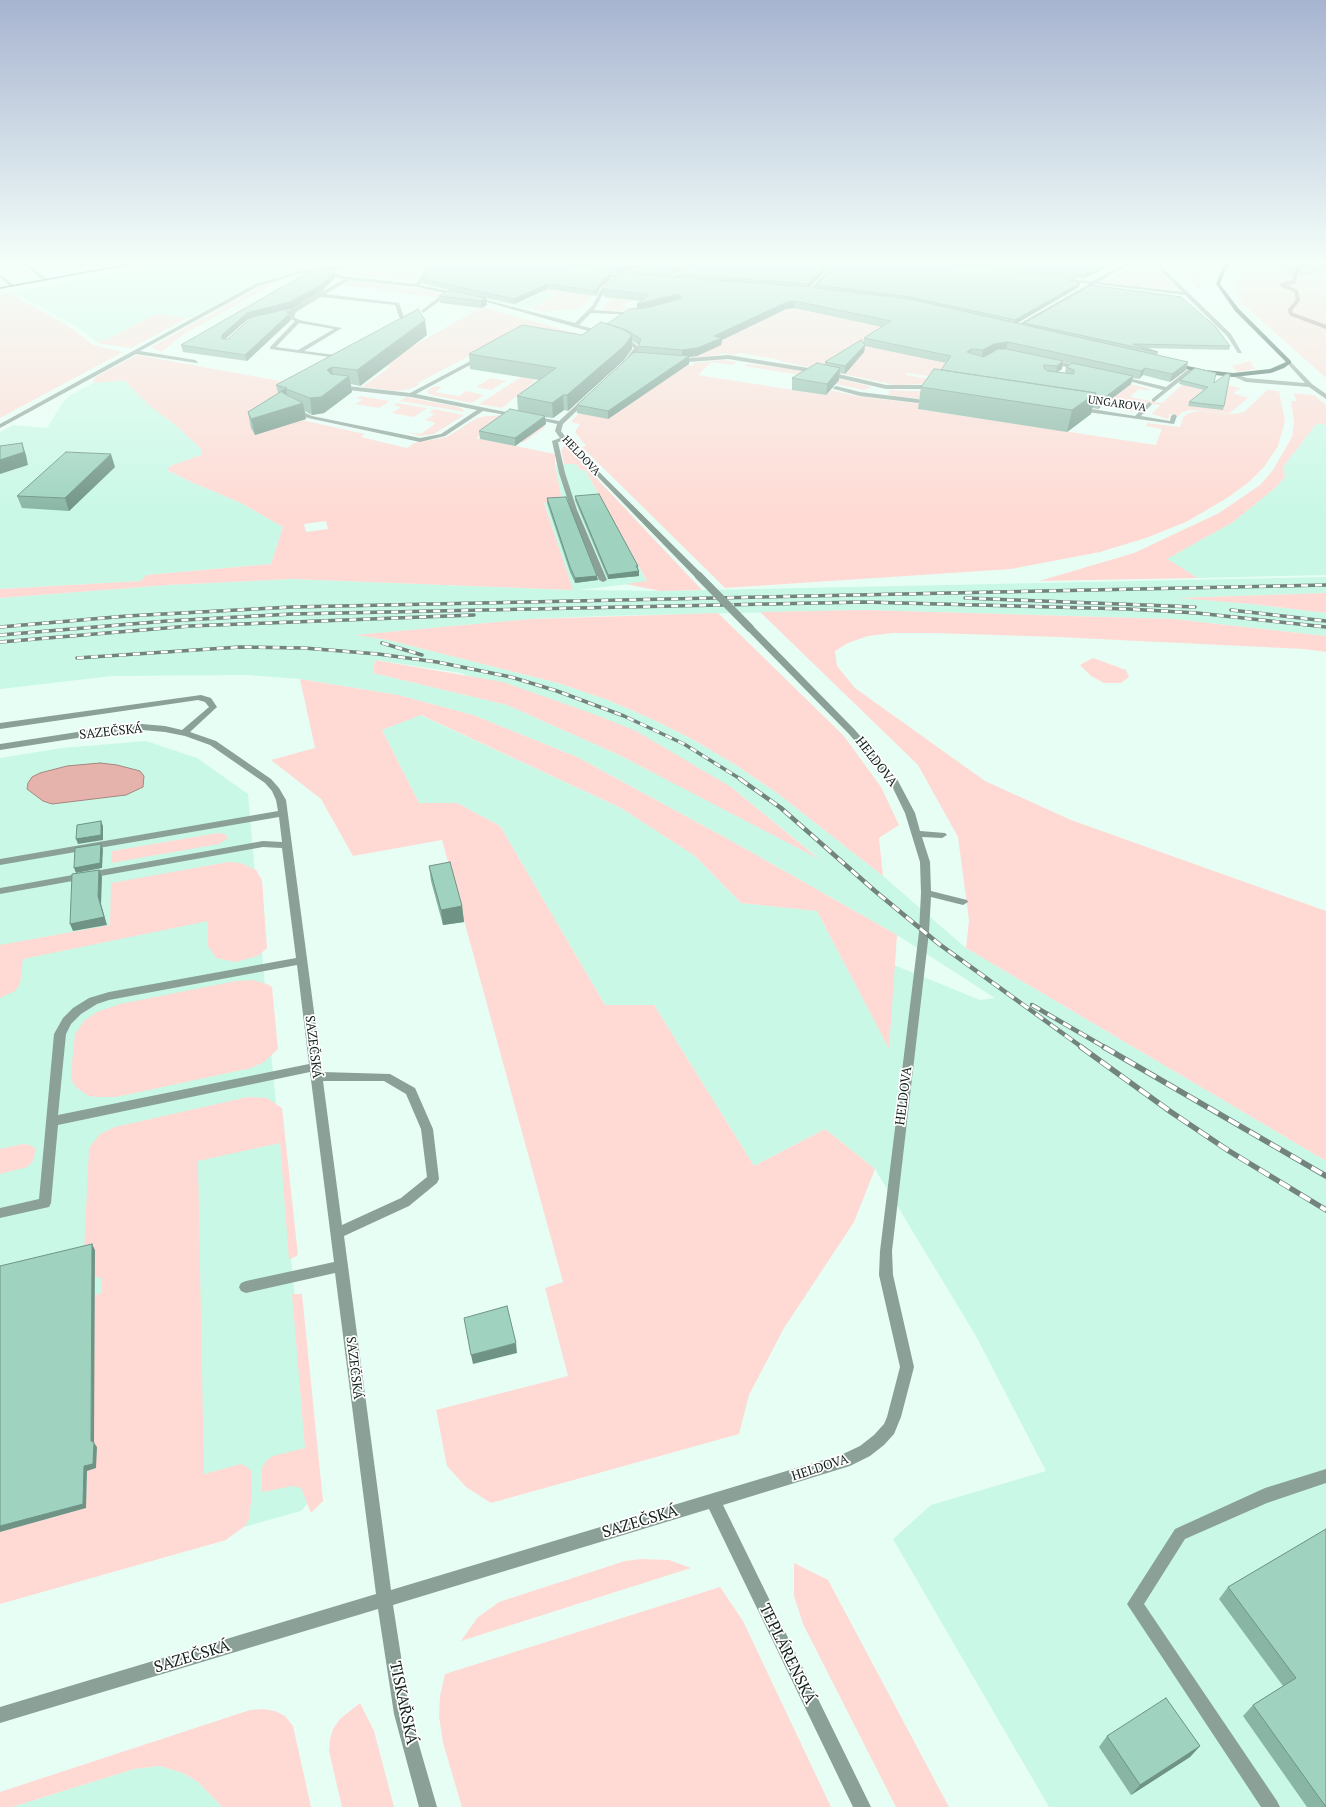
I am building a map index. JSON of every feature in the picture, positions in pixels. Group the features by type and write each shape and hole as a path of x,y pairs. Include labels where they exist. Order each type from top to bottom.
{"main road":[{"path":"1171,364 1192,369 1233,375 1271,371 1282,368 1289,362 1273,346"}],"street":[{"path":"0,426 145,346"},
{"path":"274,346 272,348 342,358 349,354"},
{"path":"298,352 308,346"},
{"path":"621,367 633,356 637,348 635,346"},
{"path":"1236,346 1240,352"},
{"path":"135,352 195,362"},
{"path":"411,395 488,354"},
{"path":"633,356 639,357"},
{"path":"672,361 728,356 821,372 886,387 940,388"},
{"path":"1042,360 1068,368 1085,369"},
{"path":"1289,362 1310,385 1326,397"},
{"path":"1137,417 1152,402 1192,369"},
{"path":"1233,375 1246,380 1310,385"},
{"path":"1114,376 1167,389"},
{"path":"334,386 411,395 560,423"},
{"path":"877,396 886,387"},
{"path":"836,388 877,396 918,401"},
{"name":"HELDOVA","path":"594,392 560,423 558,431 567,442 852,732 894,781 910,813 925,862 926,893 924,932 886,1251 886,1275 907,1367 894,1417 889,1429 879,1440 845,1461 713,1501"},
{"path":"290,408 310,417 420,440 443,435 483,409"},
{"name":"UNGAROVA","path":"1076,408 1172,422 1174,416"},
{"path":"567,442 555,441 562,473 574,510 603,580"},
{"path":"0,726 198,697 208,700 213,707 184,733"},
{"name":"SAZEČSKÁ","path":"0,747 116,729 142,727 184,733 213,743 268,781 276,790 281,800 384,1598"},
{"path":"0,862 283,814"},
{"path":"916,834 942,835"},
{"path":"0,891 263,844 287,845"},
{"path":"926,893 963,902"},
{"path":"0,1213 45,1202 60,1034 67,1021 77,1011 93,1001 109,996 301,961"},
{"path":"52,1121 316,1071 386,1077 411,1091 427,1129 432,1179 405,1202 337,1233"},
{"path":"246,1287 341,1266"},
{"path":"1272,1807 1135,1604 1180,1534 1265,1496 1326,1476"},
{"name":"SAZEČSKÁ","path":"0,1715 384,1598 713,1501"},
{"name":"TEPLÁRENSKÁ","path":"713,1501 862,1807"},
{"name":"TISKAŘSKÁ","path":"384,1598 402,1714 428,1807"}],"shaded area":[{"path":"0,346 99,346 123,352 0,418"},
{"path":"118,346 134,346 131,348"},
{"path":"152,346 168,346 161,352 151,347"},
{"path":"413,346 487,346 418,383 419,385 410,389 396,391 362,387 390,367 380,365"},
{"path":"669,346 992,346 996,347 960,366 1033,382 1080,372 1147,388 1150,391 1139,389 1130,397 1162,403 1183,384 1203,390 1214,382 1241,388 1233,393 1248,398 1230,413 1191,410 1182,412 1179,416 1170,414 1168,419 1152,414 1160,405 1141,403 1132,411 1126,412 1128,406 907,373 906,375 956,383 896,385 780,361 781,360 739,353 735,355 720,353 719,355 689,358"},
{"path":"1290,346 1326,346 1326,378"},
{"path":"137,355 286,382 291,424 302,420 365,434 361,437 407,448 414,443 447,437 477,418 486,416 503,415 544,425 545,427 524,442 521,442 538,429 499,421 476,438 555,454 555,465 562,501 544,503 573,590 292,579 168,585 0,598 0,589 141,581 146,575 271,564 283,527 241,503 167,470 170,466 201,455 201,449 178,427 150,406 124,380 93,383 94,378","holes":["326,521 328,529 306,532 304,524"]},
{"path":"724,360 736,362 733,365 712,362 698,375 826,395 830,390 856,396 922,404 918,409 1156,445 1162,429 1146,426 1147,423 1180,427 1183,417 1189,413 1200,411 1233,414 1244,412 1267,390 1279,391 1285,421 1278,446 1264,467 1249,482 1227,498 1186,522 1146,538 1100,552 1011,569 725,588 582,447 586,446 575,432 580,424 571,422 579,413 678,366"},
{"path":"1250,361 1255,369 1237,372 1232,366"},
{"path":"747,364 785,368 816,374 813,377 744,366"},
{"path":"826,376 869,386 871,388 864,390 836,384"},
{"path":"521,377 536,380 502,408 479,404"},
{"path":"491,378 506,381 491,390 476,387"},
{"path":"124,380 150,406 178,427 201,449 201,455 170,466 168,471 241,503 283,527 271,564 146,575 141,581 0,589 0,432 13,425 47,428 63,402 69,396 93,383"},
{"path":"438,386 442,387 435,392 459,396 466,391 484,395 472,403 431,395 427,392 431,388"},
{"path":"890,390 934,391 925,399 893,396 888,394"},
{"path":"1293,393 1314,395 1326,405 1326,425 1317,423 1283,467 1285,477 1275,488 1233,522 1167,559 1198,578 1039,581 1134,553 1219,513 1260,485 1273,470 1292,437 1294,422 1291,401 1297,401"},
{"path":"360,396 390,401 379,408 355,404 363,400 357,398"},
{"path":"406,397 461,408 465,412 400,401"},
{"path":"397,403 427,408 414,417 392,413 401,407 393,405"},
{"path":"434,409 464,415 434,434 420,436 407,432 421,434 436,423 425,420 435,414 429,413"},
{"path":"1317,423 1326,425 1326,575 1198,578 1166,559 1233,522 1275,488 1285,477 1283,467"},
{"path":"565,445 702,590 660,591 626,584 647,581 585,470 580,470 576,464 564,464 561,450"},
{"path":"576,463 585,470 647,582 578,590 660,591 1326,577 1326,593 1181,598 1252,604 1326,613 1326,636 1173,619 865,610 531,619 357,635 388,640 558,683 608,700 692,739 734,764 777,793 883,876 966,948 1326,1161 1326,1807 1049,1807 893,1539 931,1505 1046,1471 976,1336 875,1169 825,1129 754,1166 654,1005 605,1005 500,826 457,803 419,803 382,730 420,715 621,808 695,856 741,903 817,911 889,1048 894,965 980,1000 995,998 897,935 735,843 577,757 473,715 398,695 300,679 247,675 112,676 0,689 0,598 168,585 292,579 572,590 544,502 562,500 555,465","holes":["375,660 461,673 731,787 817,857 619,755 507,705 373,673"]},
{"path":"1326,593 1326,613 1252,604 1177,598"},
{"path":"865,610 1173,619 1326,636 1326,652 1304,649 1057,637 892,633 868,636 848,643 835,651 837,666 855,688 985,781 1071,820 1326,911 1326,1161 966,948 969,920 958,837 918,765 760,612"},
{"path":"718,613 844,736 881,787 899,825 879,838 883,876 777,793 734,764 692,739 656,721 608,700 558,683 388,640 355,635 531,619"},
{"path":"1093,658 1126,670 1129,677 1121,683 1104,683 1091,676 1080,665"},
{"path":"375,660 503,682 636,731 731,787 819,859 619,755 507,705 373,673"},
{"path":"300,679 398,695 473,715 577,757 735,843 897,935 889,1049 817,911 741,903 695,856 621,808 421,715 382,730 419,803 457,803 500,826 605,1005 654,1005 754,1166 825,1129 875,1169 854,1222 784,1328 749,1395 739,1434 491,1503 466,1487 447,1466 436,1410 568,1376 545,1288 563,1282 442,840 353,856 321,799 271,760 315,748"},
{"path":"146,741 197,758 248,794 268,1021 314,1496 301,1511 0,1595 0,758 62,748"},
{"path":"100,763 117,765 140,771 144,776 143,787 126,795 52,804 43,801 27,789 28,783 32,777 40,773 67,766"},
{"path":"218,833 225,834 228,838 219,844 111,863 112,851"},
{"path":"228,862 241,863 256,870 262,880 267,948 258,956 235,962 216,958 208,946 208,921 23,959 20,984 15,991 0,998 0,945 110,925 111,883"},
{"path":"253,980 272,987 278,1049 264,1062 251,1068 116,1097 88,1096 76,1087 72,1081 71,1073 75,1034 84,1021 97,1012 120,1004 236,981"},
{"path":"248,1097 267,1098 282,1108 298,1255 289,1260 280,1143 198,1161 204,1474 241,1464 251,1471 252,1494 249,1519 246,1525 226,1540 0,1604 0,1532 86,1508 87,1471 94,1446 94,1295 102,1293 101,1277 94,1278 84,1252 89,1148 100,1134 115,1127"},
{"path":"23,1144 30,1145 36,1149 33,1161 27,1167 0,1174 0,1149"},
{"path":"292,1294 302,1294 323,1501 311,1513 301,1488 292,1486 262,1492 262,1468 267,1460 273,1456 305,1448"},
{"path":"641,1559 669,1560 691,1568 461,1641 477,1618 499,1602 625,1561"},
{"path":"794,1563 828,1580 949,1807 896,1807 803,1624 794,1596"},
{"path":"720,1587 743,1621 831,1807 462,1807 443,1743 439,1716 440,1696 445,1674"},
{"path":"360,1703 374,1731 394,1807 342,1807 329,1751 330,1739 333,1729 340,1719"},
{"path":"263,1709 275,1711 285,1716 293,1726 311,1807 222,1807 198,1782 183,1773 160,1766 134,1769 12,1807 0,1807 0,1792 250,1710"},
{"path":"160,1766 183,1773 198,1782 222,1807 12,1807 134,1769"}],"building":[{"path":"189,346 254,346 245,355"},
{"path":"348,346 389,346 357,370 332,367 327,370 331,374 349,376 321,397 310,398 286,389 282,392 303,403 251,419 248,412 287,388 276,385"},
{"path":"483,346 624,346 567,395 563,395 552,403 517,396 556,368 469,354"},
{"path":"642,346 701,346 682,350"},
{"path":"851,346 864,346 845,366 825,362"},
{"path":"904,346 990,346 983,350 971,349 967,352 984,357 998,349 1007,349 1063,361 1057,366 1044,365 1044,368 1047,371 1074,374 1074,370 1066,367 1072,363 1133,376 1100,401 1094,400 1096,393 941,370 951,356"},
{"path":"1028,346 1119,346 1188,362 1172,374 1145,368 1141,371"},
{"path":"1132,346 1140,346 1158,352"},
{"path":"634,352 689,356 608,411 577,405"},
{"path":"817,363 840,368 827,384 792,378"},
{"path":"1195,368 1216,373 1214,383 1226,374 1230,374 1224,406 1189,402 1208,387 1180,380"},
{"path":"934,369 1096,393 1072,410 921,387"},
{"path":"510,409 545,416 515,438 479,431"},
{"path":"22,443 24,452 0,460 0,446"},
{"path":"66,452 111,454 65,498 17,496"},
{"path":"599,494 638,566 636,566 639,571 608,575 575,496"},
{"path":"566,497 597,576 575,578 570,567 547,498"},
{"path":"101,821 101,835 76,839 77,825"},
{"path":"101,844 100,863 74,868 75,848"},
{"path":"450,862 462,906 441,910 429,866"},
{"path":"99,870 98,896 104,917 70,924 72,874"},
{"path":"92,1244 91,1441 94,1442 93,1464 84,1466 83,1504 0,1526 0,1266"},
{"path":"507,1306 516,1343 471,1355 464,1318"},
{"path":"1326,1529 1326,1807 1253,1705 1296,1678 1228,1587"},
{"path":"1166,1698 1200,1746 1140,1785 1107,1736"}],"railway":[{"path":"0,627 127,616 292,607 1326,585"},
{"path":"965,598 1195,607"},
{"path":"0,635 167,621 292,614 864,602 1128,609 1197,613 1326,627"},
{"path":"1231,610 1326,621"},
{"path":"0,642 190,626 474,615"},
{"path":"382,643 422,655"},
{"path":"77,658 240,647 304,648 378,654 437,662 511,677 557,691 624,716 684,744 742,780"},
{"path":"740,779 781,808 875,891 939,944 1083,1048"},
{"path":"1032,1005 1106,1048"},
{"path":"1081,1047 1171,1112 1229,1151 1326,1210"},
{"path":"1104,1047 1326,1176"}]}
